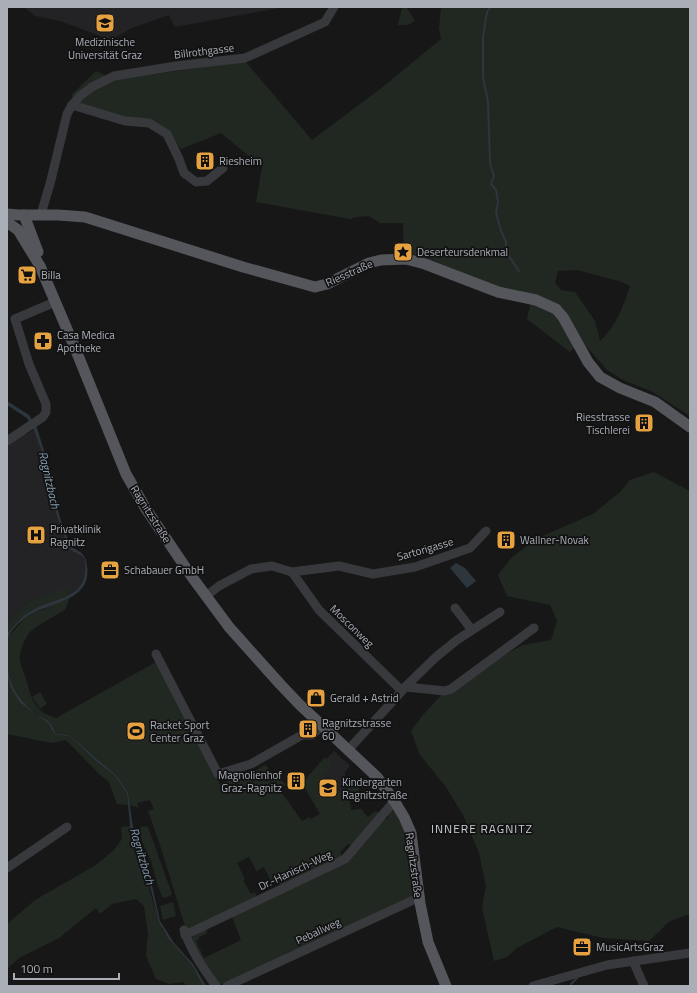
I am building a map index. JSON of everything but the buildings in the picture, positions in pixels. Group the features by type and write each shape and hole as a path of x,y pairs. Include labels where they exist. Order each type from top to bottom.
{"main road":[{"name":"Riesstraße","path":"7,214 41,214 85,217 243,267 315,287 327,284 369,263 381,260 406,259 426,264 498,292 536,300 556,309 563,317 588,362 600,377 620,388 655,402 690,427"},
{"path":"18,230 17,223 22,215"},
{"name":"Ragnitzstraße","path":"22,215 37,250 40,266"},
{"name":"Ragnitzstraße","path":"7,222 18,230 40,266 126,474 146,509 206,596 230,627 280,684 322,726 349,749 377,777 404,817 411,833 420,897 431,950 446,986"}],"street":[{"name":"Billrothgasse","path":"41,214 67,114 72,105 80,96 92,87 114,76 245,58 325,22 334,7"},
{"path":"72,105 125,121 149,123 167,134 179,158 184,173 196,182 206,181 223,168"},
{"path":"7,441 39,420 46,412 46,404 29,364 15,319 55,302"},
{"name":"Sartorigasse","path":"206,596 219,586 251,569 272,566 292,572 339,566 373,574 415,567 470,548 486,531"},
{"name":"Mosconweg","path":"292,572 319,610 404,689"},
{"path":"455,608 472,630"},
{"path":"349,749 404,689 436,657 456,640 500,612"},
{"path":"404,689 445,691 451,689 534,628"},
{"path":"156,654 218,774 251,764 302,735 312,734 322,726"},
{"name":"Dr.-Hanisch-Weg","path":"216,986 199,962 184,933 345,859 395,802"},
{"path":"7,868 67,827"},
{"name":"Peballweg","path":"227,986 420,897"},
{"path":"533,986 607,964 690,954"},
{"path":"633,961 644,986"}],"shaded area":[{"name":"Medizinische Universität Graz","path":"24,7 285,7 175,27 169,15 132,28 111,40 60,21 35,16"},
{"path":"403,7 406,7 415,21 408,25 398,25 401,11"},
{"path":"441,7 690,7 690,416 651,391 625,381 607,370 548,302 487,283 432,260 407,254 404,251 403,223 380,223 369,216 350,219 256,202 262,167 221,133 181,149 164,130 81,105 71,95 96,71 115,80 245,61 312,140 384,86 441,39 439,28","holes":["577,270 622,282 630,286 625,301 615,323 600,341 595,321 575,292 561,290 555,283 558,271"]},
{"path":"531,302 557,315 575,346 570,352 527,319"},
{"name":"Privatklinik Ragnitz","path":"35,429 50,475 50,487 59,521 70,548 84,556 87,574 83,584 69,596 64,589 29,601 7,623 7,446 26,433 27,434"},
{"path":"654,472 690,491 690,914 670,921 649,941 603,938 557,927 517,948 507,957 494,961 482,908 486,886 479,853 463,815 446,787 420,755 411,731 422,716 445,691 477,674 508,653 523,645 551,640 557,621 550,605 507,596 498,575 512,557 538,538 593,514 620,492 630,480"},
{"path":"65,588 69,595 30,611 7,634 7,623 29,601"},
{"path":"70,598 65,610 29,633 20,652 20,663 31,696 42,712 56,718 156,662 218,774 219,784 244,776 266,765 274,778 278,776 286,785 279,789 302,821 309,817 311,819 320,814 302,783 325,757 332,765 324,775 345,796 348,786 359,786 359,793 349,795 351,810 362,809 367,817 376,811 379,813 353,846 348,844 340,852 343,857 284,886 279,884 278,880 272,883 264,867 257,872 249,857 237,863 245,879 243,880 251,894 255,892 257,897 190,929 185,926 148,811 154,809 150,800 137,803 139,808 130,805 128,792 115,774 71,736 55,733 49,722 22,703 12,687 8,669 7,642 9,636 23,620 31,614"},
{"path":"7,674 11,688 20,703 48,723 54,734 71,737 97,762 114,775 127,793 128,805 117,804 109,782 99,774 66,740 51,743 7,734"},
{"path":"40,692 47,704 40,709 32,697"},
{"name":"Kindergarten Ragnitzstraße","path":"334,751 350,766 345,772 345,796 306,781"},
{"path":"394,810 399,817 406,838 413,895 408,899 220,985 191,942 193,936 208,928 206,934 199,937 196,941 204,958 241,940 232,917 333,868 381,821 388,818 389,813"},
{"path":"131,826 131,836 141,858 153,902 163,931 192,965 203,986 187,986 183,982 169,984 156,979 146,956 148,934 144,906 136,899 112,904 100,914 96,908 59,938 19,958 7,969 7,924 35,900 96,865 114,850 122,839 121,827"},
{"path":"144,826 148,827 172,894 170,896 163,898 159,889 151,861 140,832 140,828"},
{"path":"173,902 176,916 163,920 160,906"}],"water":[{"name":"Ragnitzbach","path":"7,401 29,415 37,428 52,476 51,486 61,521 71,547 84,556 87,566 87,577 84,586 70,598 42,609 27,617 13,629 7,643 7,634 20,620 29,612 39,607 70,595 83,581 85,571 84,557 69,549 67,544 49,488 47,466 34,430 27,418 7,405"},
{"path":"456,563 465,568 476,581 467,588 450,568"},
{"path":"7,652 9,676 16,694 24,704 46,719 52,726 55,733 71,736 115,774 128,792 134,835 150,877 160,921 174,943 193,964 206,986 203,986 192,965 168,938 159,922 148,878 131,836 127,793 114,775 97,762 71,737 54,734 48,723 20,703 11,688 7,674"}],"waterway":[{"path":"491,7 487,12 483,37 483,77 488,102 490,164 494,176 491,184 496,190 498,202 496,213 506,242 506,252 519,271"},
{"path":"571,984 578,977"}],"place":[{"name":"Medizinische Universität Graz","path":"105,23"},
{"name":"Riesheim","path":"205,161"},
{"name":"Deserteursdenkmal","path":"403,252"},
{"name":"Billa","path":"27,275"},
{"name":"Casa Medica Apotheke","path":"43,341"},
{"name":"Riesstrasse Tischlerei","path":"644,423"},
{"name":"Privatklinik Ragnitz","path":"36,535"},
{"name":"Wallner-Novak","path":"506,540"},
{"name":"Schabauer GmbH","path":"110,570"},
{"name":"Gerald + Astrid","path":"316,698"},
{"name":"Ragnitzstrasse 60","path":"308,729"},
{"name":"Racket Sport Center Graz","path":"136,731"},
{"name":"Magnolienhof Graz-Ragnitz","path":"296,781"},
{"name":"Kindergarten Ragnitzstraße","path":"328,788"},
{"name":"MusicArtsGraz","path":"582,947"}],"district":[{"name":"INNERE RAGNITZ","path":"482,829"}]}
